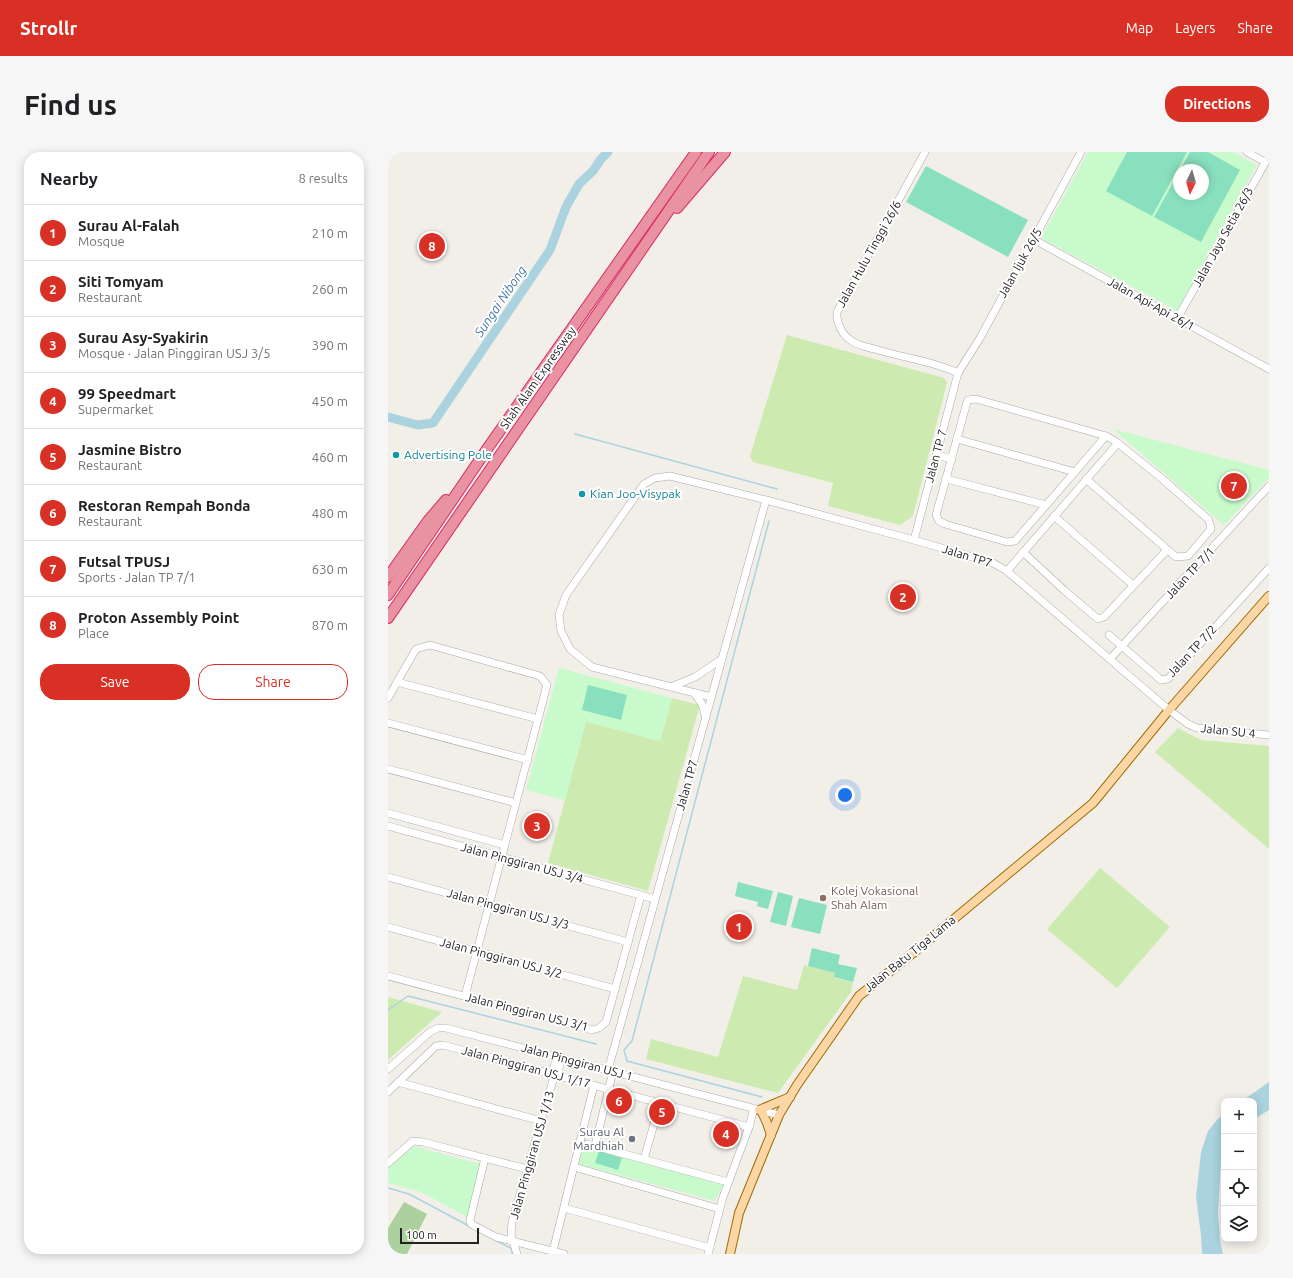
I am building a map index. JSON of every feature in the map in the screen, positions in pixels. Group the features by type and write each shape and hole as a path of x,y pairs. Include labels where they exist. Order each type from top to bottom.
{"highway":[{"path":"673,186 688,152"},
{"name":"Shah Alam Expressway","path":"388,595 487,449 696,152"},
{"name":"Shah Alam Expressway","path":"388,618 709,152"},
{"path":"644,248 725,152"},
{"path":"388,577 428,521 446,501 467,470 487,449"}],"main road":[{"name":"Jalan Batu Tiga Lama","path":"730,1254 739,1213 779,1115 859,996 918,949 1093,803 1169,710 1269,596"},
{"path":"771,1135 768,1122 758,1109 790,1097"}],"street":[{"name":"Jalan Hulu Tinggi 26/6","path":"925,152 837,312 837,318 843,333 849,339 858,344 898,356 945,367 958,373"},
{"name":"Jalan Ijuk 26/5","path":"958,373 980,338 1081,152"},
{"path":"1248,152 1267,159"},
{"name":"Jalan Jaya Setia 26/3","path":"1178,319 1267,159"},
{"name":"Jalan Api-Api 26/1","path":"1033,239 1269,369"},
{"name":"Jalan TP 7","path":"914,540 958,373"},
{"path":"1086,479 1176,557 1188,556 1211,529 1208,518 1118,443 1106,436 976,399 968,400 967,402 936,515 939,521 945,524 1007,542 1015,541 1106,436"},
{"path":"958,439 1075,472"},
{"path":"1007,571 1118,443"},
{"path":"936,455 952,459"},
{"name":"Jalan TP7","path":"711,698 592,667 570,649 561,631 559,615 566,594 644,484 655,478 670,476 766,500 993,563 1007,571 1169,710"},
{"path":"946,479 1046,505"},
{"name":"Jalan TP 7/1","path":"1110,659 1269,486"},
{"name":"Jalan TP7","path":"595,1146 608,1089 610,1070 655,899 766,500"},
{"path":"1054,516 1133,585"},
{"path":"1023,552 1098,619 1104,617 1167,550"},
{"name":"Jalan TP 7/2","path":"1109,635 1160,680 1168,679 1269,568"},
{"path":"388,698 416,649 430,645 540,676 548,685 465,996"},
{"path":"671,687 695,677 722,659"},
{"path":"398,682 538,719"},
{"path":"694,693 702,704 706,717"},
{"name":"Jalan SU 4","path":"1169,710 1188,724 1197,728 1269,735"},
{"path":"388,723 528,760"},
{"path":"388,769 516,803"},
{"name":"Jalan Pinggiran USJ 3/4","path":"388,813 506,845"},
{"name":"Jalan Pinggiran USJ 3/4","path":"388,826 655,899"},
{"name":"Jalan Pinggiran USJ 3/3","path":"388,877 628,942"},
{"name":"Jalan Pinggiran USJ 3/1","path":"388,976 592,1030 599,1028 606,1022 641,896"},
{"name":"Jalan Pinggiran USJ 3/2","path":"388,927 615,989"},
{"name":"Jalan Pinggiran USJ 1","path":"388,1069 430,1032 438,1028 446,1028 779,1115"},
{"name":"Jalan Pinggiran USJ 1/17","path":"388,1092 436,1046 443,1045 554,1076 594,1085 749,1127"},
{"name":"Jalan Pinggiran USJ 1/13","path":"517,1254 511,1235 512,1222 560,1057"},
{"path":"398,1082 541,1122"},
{"path":"553,1251 594,1085"},
{"path":"644,1159 660,1103"},
{"path":"564,1208 709,1251 728,1182 749,1127 758,1109"},
{"path":"388,1162 413,1141 424,1142 527,1169"},
{"path":"587,1144 728,1182"},
{"path":"485,1158 470,1220 471,1224 496,1237 564,1254"},
{"path":"574,1167 720,1209"}],"green space":[{"path":"1088,152 1233,152 1257,165 1177,311 1041,238"},
{"path":"1127,152 1187,152 1180,164 1173,164 1173,178 1152,216 1106,191"},
{"path":"1190,152 1208,152 1240,170 1201,242 1154,217 1173,183 1173,200 1209,200 1209,164 1183,164"},
{"path":"926,166 1028,220 1008,257 906,202"},
{"path":"787,335 944,378 947,383 913,516 900,525 828,506 833,483 753,462 750,456"},
{"path":"1113,429 1269,470 1269,478 1224,525"},
{"path":"1234,473 1247,484 1234,499 1221,488"},
{"path":"559,668 672,698 660,741 586,722 565,800 526,790"},
{"path":"588,685 627,695 621,720 582,710"},
{"path":"672,698 700,705 648,891 548,863 586,721 660,741"},
{"path":"1178,728 1201,740 1269,746 1269,849 1155,752"},
{"path":"1100,868 1170,927 1117,988 1047,929"},
{"path":"738,882 773,891 768,909 757,906 758,902 735,896"},
{"path":"778,892 793,896 786,926 770,922"},
{"path":"799,898 827,905 820,934 791,927"},
{"path":"812,948 840,955 838,964 857,968 853,982 834,977 835,973 808,966"},
{"path":"804,965 836,973 835,978 853,982 851,992 778,1093 646,1059 651,1039 718,1057 743,976 797,990"},
{"path":"388,997 442,1012 388,1060"},
{"path":"413,1146 480,1164 467,1217 421,1192 388,1183 388,1166"},
{"path":"584,1146 724,1183 715,1201 579,1164"},
{"path":"599,1151 622,1158 618,1170 595,1163"},
{"path":"404,1202 427,1214 407,1254 388,1254 388,1228"}],"water":[{"path":"1269,1082 1269,1110 1257,1117 1257,1098 1246,1098"},
{"path":"1221,1117 1221,1162 1218,1212 1220,1240 1223,1254 1202,1254 1196,1197 1201,1152 1208,1131"}],"waterway":[{"name":"Sungai Nibong","path":"388,417 418,425 433,423 550,250 566,207 579,184 593,171 608,152"},
{"path":"575,434 777,489"},
{"path":"762,1097 627,1061 624,1050 632,1041 769,521"},
{"path":"388,1010 408,996 596,1044"},
{"path":"388,1188 409,1194 469,1226"},
{"path":"495,1240 512,1249 512,1254"}],"place":[{"name":"Proton Assembly Point","path":"432,246"},
{"name":"Advertising Pole","path":"396,455"},
{"name":"Futsal TPUSJ","path":"1234,486"},
{"name":"Kian Joo-Visypak","path":"582,494"},
{"name":"Siti Tomyam","path":"903,597"},
{"name":"Surau Asy-Syakirin","path":"537,826"},
{"name":"Kolej Vokasional Shah Alam","path":"823,898"},
{"name":"Surau Al-Falah","path":"739,927"},
{"name":"Restoran Rempah Bonda","path":"619,1101"},
{"name":"Jasmine Bistro","path":"662,1112"},
{"name":"99 Speedmart","path":"726,1134"},
{"name":"Surau Al Mardhiah","path":"632,1139"}]}
